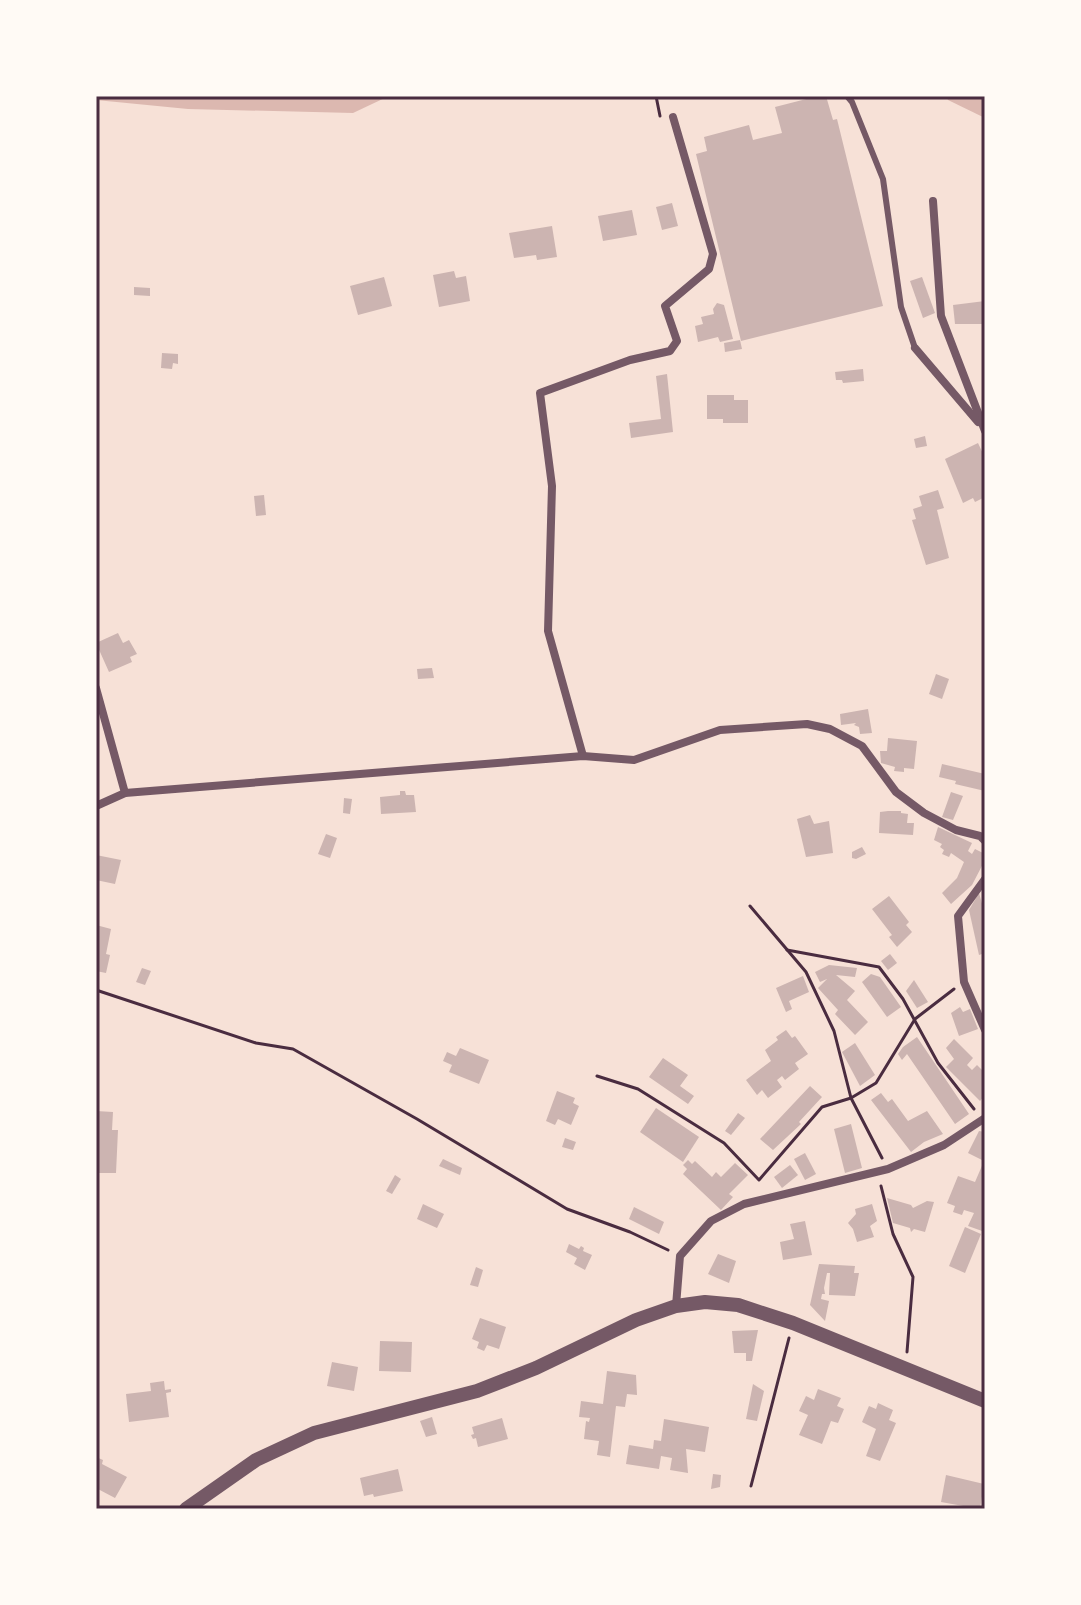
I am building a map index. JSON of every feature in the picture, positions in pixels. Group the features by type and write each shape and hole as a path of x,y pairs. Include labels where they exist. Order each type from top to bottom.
{"street":[{"path":"583,756 548,631 552,486 540,393 630,360 670,351 677,341 665,306 709,269 713,254 673,117"},
{"path":"933,201 941,316 984,430"},
{"path":"915,348 984,430"},
{"path":"96,688 125,793"},
{"path":"96,806 125,793 583,756 634,760 720,730 807,724 830,729 862,746 896,792 924,813 956,830 980,836 985,841"},
{"path":"985,879 958,916 964,982 985,1030"},
{"path":"676,1306 680,1256 711,1221 744,1204 888,1169 944,1145 983,1118"},
{"path":"186,1509 256,1460 314,1433 477,1391 536,1368 636,1320 676,1306 705,1302 738,1305 793,1323 985,1401"}],"lane":[{"path":"847,96 883,179 901,307 915,348"}],"path":[{"path":"750,906 806,972 834,1031 851,1098 888,1169 880,1183 893,1234 913,1277 905,1370"},
{"path":"786,950 879,967 915,1019 938,1063 983,1118"},
{"path":"597,1076 638,1089 724,1143 759,1180 822,1107 851,1098 876,1083 915,1019 964,982"},
{"path":"96,990 256,1043 293,1049 567,1209 630,1232 680,1256"},
{"path":"751,1486 793,1323"}],"shaded area":[{"path":"96,96 389,96 353,113 188,109 96,100"},
{"path":"946,96 985,96 985,118 948,100"}],"building":[{"path":"826,96 833,120 837,119 883,306 741,341 696,154 707,151 704,137 749,125 753,140 782,133 775,107"},
{"path":"672,203 678,226 662,230 656,207"},
{"path":"632,210 637,235 603,241 598,216"},
{"path":"552,226 557,257 537,260 536,255 514,258 509,233"},
{"path":"454,271 456,278 466,276 470,301 439,307 433,275"},
{"path":"384,277 392,306 358,315 350,286"},
{"path":"922,277 935,313 923,318 910,281"},
{"path":"134,287 150,288 150,296 134,295"},
{"path":"985,301 985,324 955,324 953,305"},
{"path":"717,303 724,305 733,339 720,342 718,337 698,342 695,326 703,324 701,317 714,314"},
{"path":"740,340 742,349 725,352 724,343"},
{"path":"162,353 178,354 178,364 173,363 172,369 161,368"},
{"path":"863,369 864,381 843,383 836,380 835,372"},
{"path":"667,374 673,432 631,438 629,423 661,419 656,376"},
{"path":"707,395 734,395 734,400 748,400 748,423 723,423 723,419 707,419"},
{"path":"925,436 927,446 916,448 914,439"},
{"path":"978,443 985,458 985,497 963,503 945,459"},
{"path":"938,490 944,508 937,510 949,558 926,565 912,520 916,519 913,509 922,506 919,496"},
{"path":"264,495 266,515 256,516 254,496"},
{"path":"118,633 123,643 129,640 137,654 130,657 132,662 109,672 96,643"},
{"path":"432,668 434,678 418,679 417,669"},
{"path":"936,674 949,679 942,699 929,694"},
{"path":"868,709 872,733 860,734 859,727 854,725 856,723 841,725 840,714"},
{"path":"888,738 917,741 914,769 894,771 895,767 881,763 880,751 887,751"},
{"path":"942,764 985,774 985,791 939,777"},
{"path":"400,791 414,795 416,812 381,814 380,797 400,795"},
{"path":"951,792 963,796 953,820 942,817"},
{"path":"344,798 352,799 350,814 343,813"},
{"path":"880,812 908,814 907,823 914,823 913,835 879,833"},
{"path":"810,815 814,824 829,821 833,853 806,857 797,819"},
{"path":"938,827 972,843 968,851 972,854 975,849 985,854 972,885 951,904 942,893 957,878 964,862 951,853 949,857 942,854 942,844 934,840"},
{"path":"326,834 337,838 330,858 318,854"},
{"path":"862,847 866,854 852,858 852,852"},
{"path":"96,855 121,860 115,884 96,880"},
{"path":"979,893 985,914 985,953 979,955 969,910"},
{"path":"889,896 909,922 906,925 912,932 897,947 889,937 892,935 872,909"},
{"path":"96,925 111,929 106,973 96,971"},
{"path":"890,954 897,963 888,970 881,961"},
{"path":"829,965 857,968 855,977 836,975 855,991 847,1000 868,1022 855,1035 835,1014 838,1010 818,988 827,979 820,982 815,972"},
{"path":"142,968 151,971 145,985 136,982"},
{"path":"871,974 880,977 901,1007 887,1017 862,982"},
{"path":"803,976 809,992 789,1001 792,1009 786,1012 776,988"},
{"path":"914,980 928,1002 917,1008 906,991"},
{"path":"960,1007 963,1012 970,1009 978,1029 959,1036 951,1013"},
{"path":"786,1030 792,1038 795,1036 808,1054 795,1063 799,1069 785,1080 782,1076 777,1080 782,1087 768,1098 762,1090 757,1095 746,1080 771,1061 765,1050"},
{"path":"917,1037 969,1114 955,1124 907,1054 902,1060 898,1054"},
{"path":"954,1039 973,1058 967,1065 972,1070 977,1065 985,1073 985,1095 980,1101 946,1067 954,1059 946,1048"},
{"path":"855,1043 875,1075 860,1086 842,1052"},
{"path":"460,1048 489,1060 479,1084 449,1072 452,1065 443,1061 447,1052 456,1056"},
{"path":"663,1058 688,1075 680,1086 694,1096 688,1104 649,1077"},
{"path":"810,1086 822,1097 799,1122 801,1124 773,1150 760,1139"},
{"path":"557,1091 575,1098 573,1103 579,1106 571,1125 558,1119 555,1125 546,1121"},
{"path":"881,1093 888,1102 892,1099 908,1121 927,1111 943,1134 911,1152 871,1100"},
{"path":"656,1108 699,1137 683,1162 640,1132"},
{"path":"96,1111 113,1112 112,1130 118,1130 116,1173 98,1173"},
{"path":"738,1113 745,1118 731,1135 725,1131"},
{"path":"851,1124 862,1168 845,1173 834,1129"},
{"path":"979,1131 985,1132 985,1232 968,1226 974,1213 964,1210 962,1215 953,1212 955,1206 947,1203 958,1176 975,1182 984,1161 968,1153"},
{"path":"565,1138 576,1142 573,1150 562,1147"},
{"path":"805,1153 816,1174 805,1180 794,1159"},
{"path":"443,1159 462,1168 460,1175 439,1166"},
{"path":"688,1160 692,1164 695,1161 712,1177 716,1172 721,1177 735,1163 748,1175 729,1194 733,1197 721,1210 683,1174 687,1169 683,1165"},
{"path":"790,1165 798,1175 782,1188 774,1177"},
{"path":"395,1175 401,1179 392,1194 386,1191"},
{"path":"887,1198 913,1208 927,1201 934,1202 925,1232 914,1229 911,1232 910,1228 893,1223"},
{"path":"423,1204 444,1214 437,1228 417,1219"},
{"path":"872,1204 877,1221 870,1226 874,1237 857,1242 848,1223 856,1214 855,1209"},
{"path":"634,1207 664,1222 659,1234 629,1219"},
{"path":"805,1221 812,1255 783,1260 780,1242 794,1239 790,1224"},
{"path":"965,1227 981,1234 965,1273 949,1266"},
{"path":"569,1244 579,1249 581,1246 583,1251 592,1255 585,1270 574,1264 577,1258 566,1252"},
{"path":"718,1254 736,1261 729,1283 708,1274"},
{"path":"819,1264 855,1266 854,1273 859,1273 855,1296 829,1295 830,1273 827,1273 825,1294 821,1299 829,1301 825,1321 810,1305"},
{"path":"476,1267 483,1270 478,1287 470,1285"},
{"path":"480,1318 506,1327 499,1349 487,1345 484,1351 477,1348 479,1342 472,1339"},
{"path":"758,1330 752,1361 746,1361 746,1353 734,1353 732,1331"},
{"path":"380,1341 412,1342 411,1372 379,1371"},
{"path":"332,1362 358,1367 354,1391 327,1386"},
{"path":"607,1371 636,1375 637,1395 627,1394 625,1407 616,1406 610,1457 597,1455 599,1441 584,1439 586,1421 589,1422 590,1418 579,1417 581,1401 603,1404"},
{"path":"164,1381 165,1390 171,1389 166,1393 169,1417 129,1422 126,1394 151,1391 150,1383"},
{"path":"753,1384 764,1391 757,1421 746,1419"},
{"path":"818,1389 841,1398 837,1406 844,1409 838,1423 831,1421 822,1444 799,1435 808,1415 799,1411 806,1396 814,1400"},
{"path":"878,1403 893,1410 889,1420 896,1423 880,1461 866,1456 876,1429 862,1422 869,1406 876,1409"},
{"path":"432,1417 437,1434 426,1437 420,1421"},
{"path":"502,1418 508,1439 478,1447 476,1438 473,1439 471,1435 474,1434 472,1427"},
{"path":"664,1419 709,1427 705,1452 686,1449 688,1473 670,1470 672,1458 661,1456 659,1469 626,1464 629,1445 653,1449 654,1440 661,1441"},
{"path":"96,1457 103,1460 102,1464 127,1477 115,1498 96,1488"},
{"path":"398,1469 403,1491 364,1496 360,1478"},
{"path":"713,1474 721,1475 720,1487 711,1489"},
{"path":"946,1475 984,1484 980,1509 941,1502"}]}
